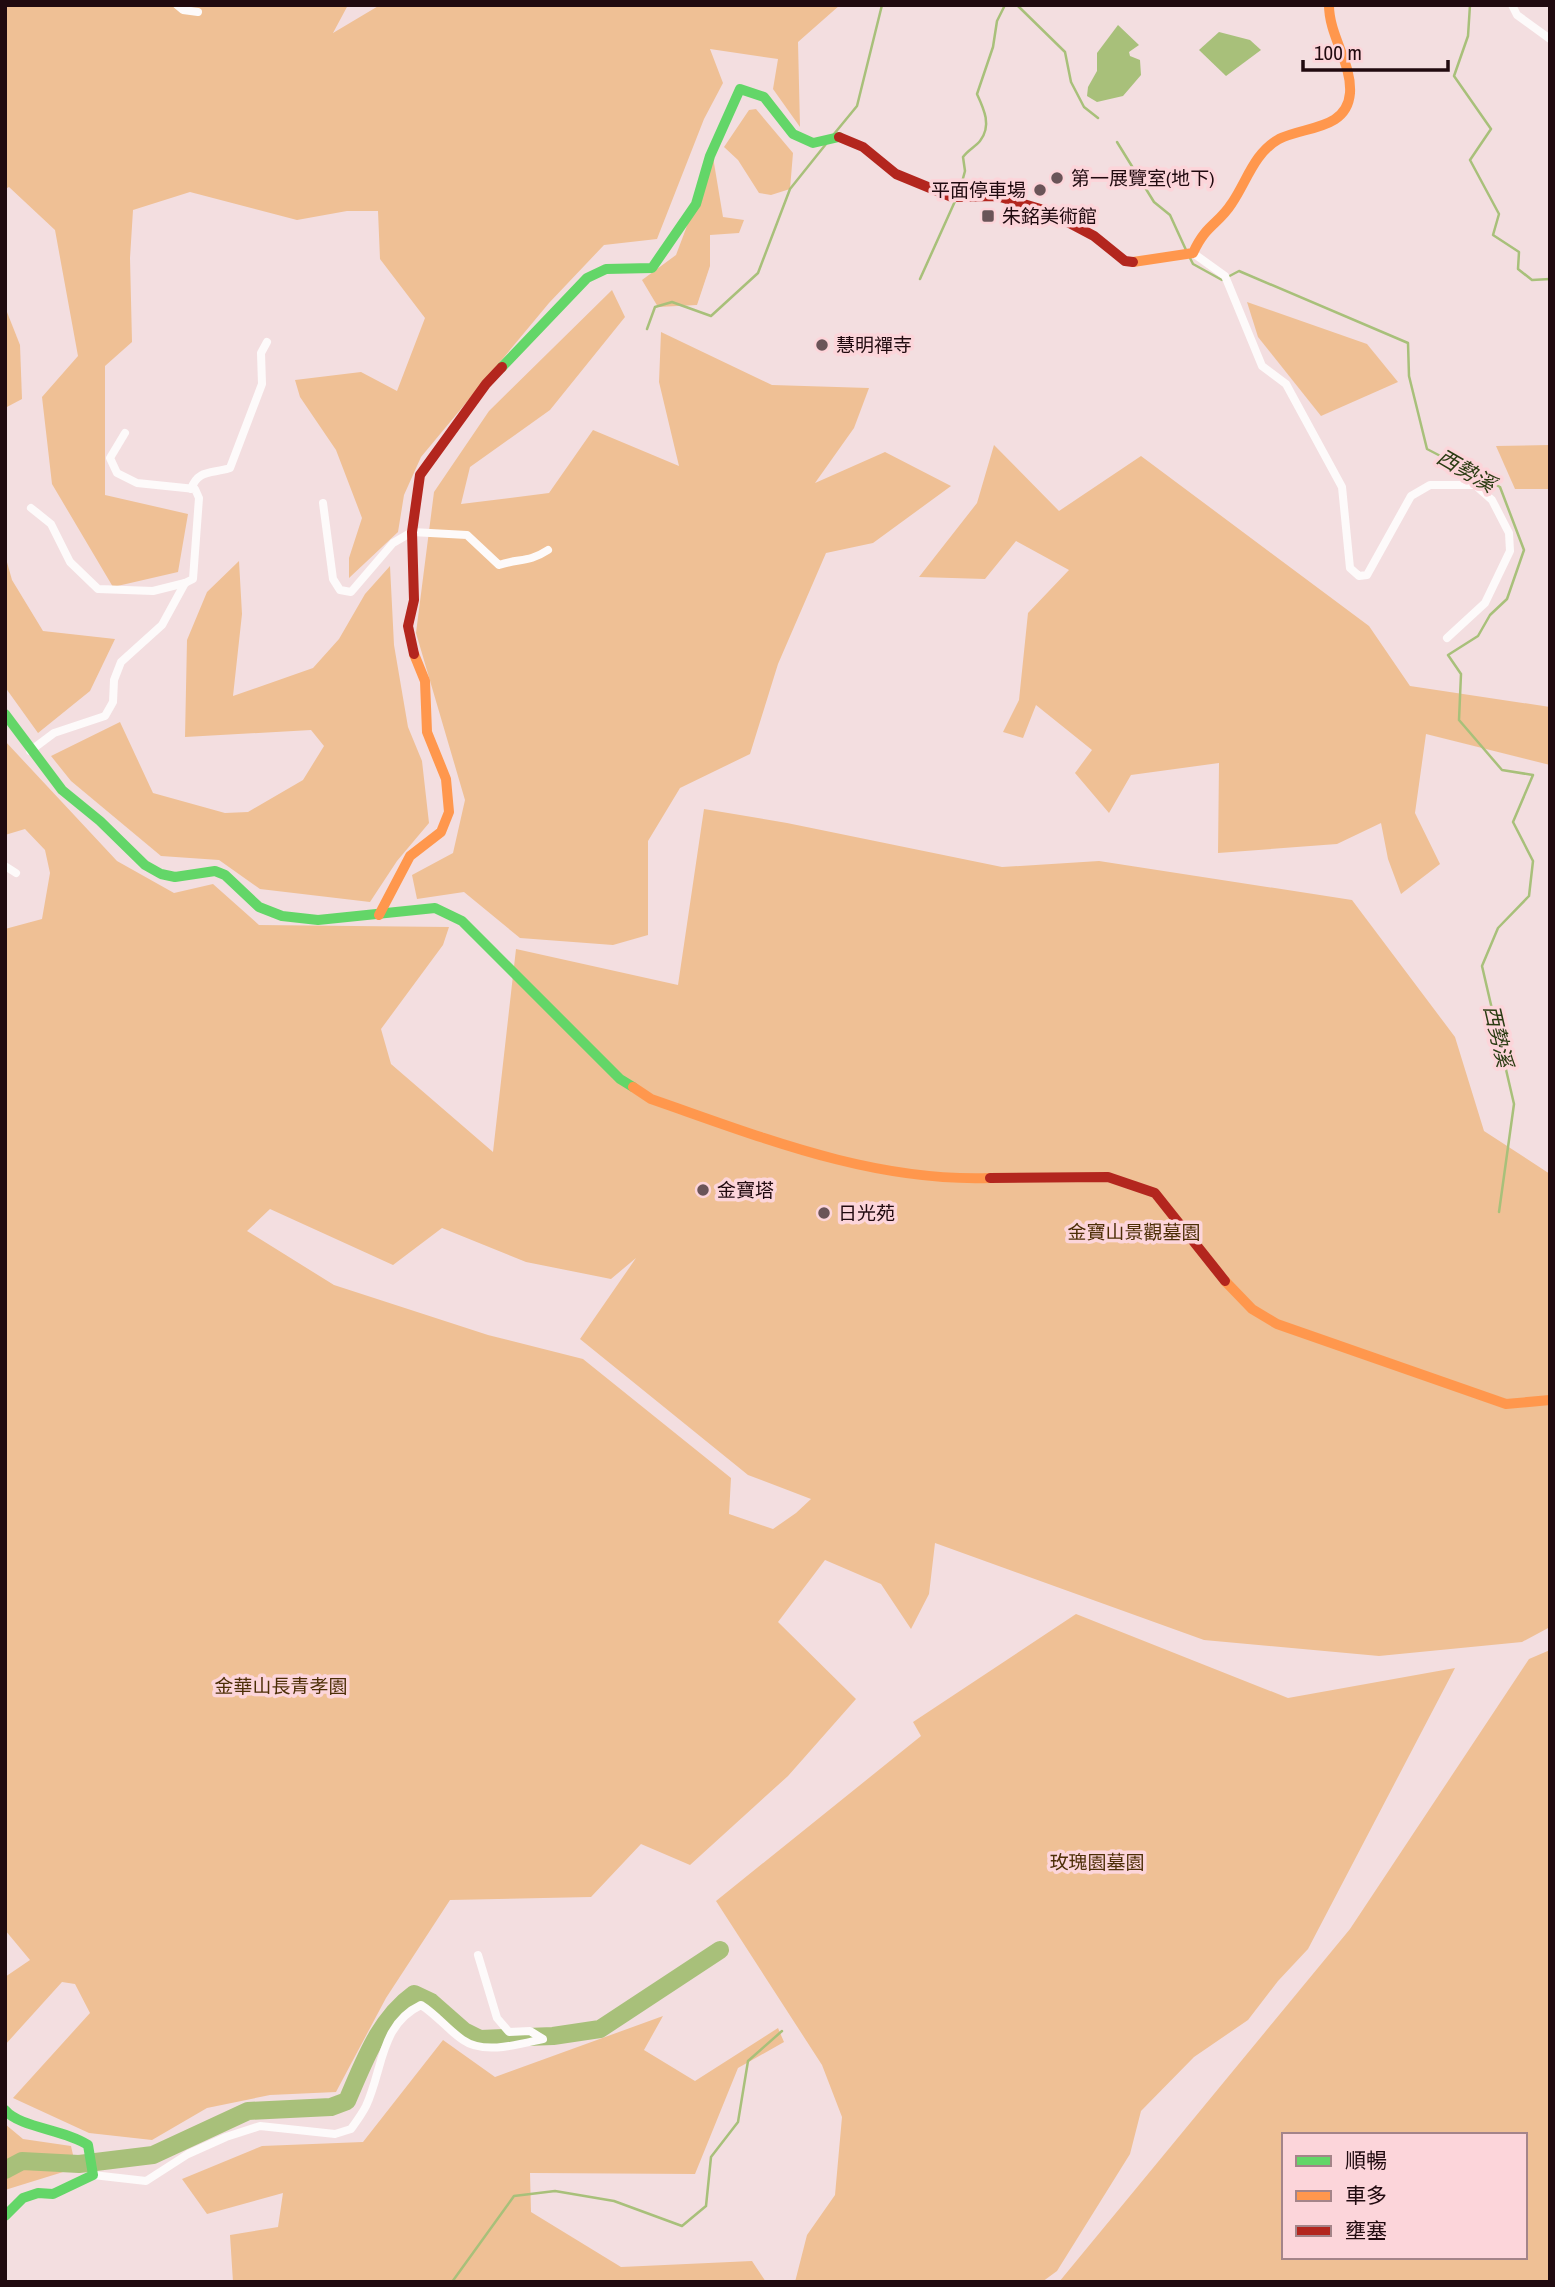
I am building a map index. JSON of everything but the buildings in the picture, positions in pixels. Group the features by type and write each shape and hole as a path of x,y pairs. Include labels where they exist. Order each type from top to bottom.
{"street":[{"path":"177,5 184,10 198,12"},
{"path":"1193,253 1202,233 1222,217 1256,159 1271,144 1292,131 1331,123 1347,109 1352,82 1328,27 1329,5"},
{"path":"1512,5 1517,16 1550,39"},
{"path":"379,915 410,856 441,831 449,813 446,779 427,732 425,681 409,641 408,626 414,600 412,532 420,475 486,384 587,278 606,269 652,268 696,204 709,156 740,89 764,97 793,134 813,144 837,136 863,147 896,174 952,197 997,196 1047,211 1094,236 1125,261 1138,263 1193,253 1225,276 1262,366 1286,384 1342,487 1350,568 1359,576 1367,575 1411,496 1430,485 1475,485 1492,499 1509,533 1510,551 1485,603 1447,638"},
{"path":"191,489 195,478 203,472 230,468 262,384 261,353 267,342"},
{"path":"31,508 51,524 71,562 98,589 153,591 193,579 199,498 195,489 137,483 117,473 110,458 125,433"},
{"path":"324,503 333,579 340,590 351,592 393,543 412,532 467,535 499,565 513,560 533,561 548,550"},
{"path":"30,751 54,733 105,716 113,702 114,680 121,662 162,625 185,583"},
{"path":"5,714 30,751 62,790 100,821 145,865 161,874 175,877 215,871 225,875 260,907 282,916 318,920 435,908 446,911 472,931 620,1079 651,1099 805,1153 891,1171 960,1179 1098,1176 1135,1185 1155,1193 1229,1287 1252,1309 1277,1324 1506,1404 1550,1400"},
{"path":"5,866 16,873"},
{"path":"5,2216 23,2198 38,2193 53,2194 93,2175 146,2181 188,2154 260,2126 335,2134 351,2129 366,2106 387,2040 399,2019 421,2005 441,2018 464,2041 480,2047 517,2045 543,2039 530,2031 509,2032 497,2018 478,1955"},
{"path":"5,2110 12,2118 72,2134 88,2145 93,2175"}],"green space":[{"path":"5,5 348,5 333,33 380,5 840,5 798,42 800,127 773,89 778,59 710,49 723,83 704,119 657,239 604,245 549,303 421,457 404,495 398,532 349,578 349,558 362,518 336,450 300,397 295,380 361,372 397,391 425,318 380,259 378,211 347,211 297,220 190,192 133,210 130,258 132,342 105,366 105,495 188,514 178,572 113,587 52,484 42,397 78,356 55,230 9,187 5,189"},
{"path":"756,109 793,153 790,189 771,195 759,193 738,160 724,147 749,110"},
{"path":"713,157 723,217 744,220 739,233 710,235 710,266 697,305 658,307 642,280 676,255"},
{"path":"612,290 625,317 550,410 470,467 461,504 549,493 593,430 679,466 659,382 661,332 772,385 869,388 854,428 815,483 885,452 951,486 873,543 826,553 778,664 750,754 680,788 648,841 648,935 613,945 520,938 464,892 417,899 412,875 453,853 465,800 416,633 434,492 489,411"},
{"path":"1247,302 1367,344 1398,382 1321,416 1258,337"},
{"path":"5,307 20,345 22,399 5,408"},
{"path":"994,445 1059,511 1141,456 1369,626 1410,686 1550,707 1550,765 1426,734 1415,813 1440,864 1401,894 1388,859 1381,823 1337,844 1218,853 1219,763 1131,775 1109,813 1075,773 1092,750 1036,705 1023,738 1003,732 1019,700 1028,613 1069,570 1016,541 985,579 919,577 977,503"},
{"path":"1550,445 1550,489 1515,489 1496,446"},
{"path":"5,555 12,580 43,631 115,639 90,691 38,733 5,687"},
{"path":"239,561 242,614 233,696 313,668 339,639 365,594 390,566 394,645 408,727 422,761 429,823 397,861 370,902 260,889 219,860 161,856 71,781 51,756 120,722 153,793 225,813 248,812 303,780 324,746 311,730 185,737 187,640 207,592"},
{"path":"5,741 117,861 174,893 213,884 259,925 449,927 443,945 381,1029 391,1064 493,1152 516,949 678,985 704,809 787,823 1002,867 1099,861 1352,900 1455,1037 1484,1131 1550,1174 1550,1627 1522,1642 1379,1656 1204,1640 935,1543 929,1594 911,1629 881,1584 825,1560 778,1622 856,1699 788,1776 690,1865 641,1844 591,1897 450,1900 386,1998 336,2092 270,2095 207,2108 152,2140 89,2133 13,2098 90,2013 75,1984 62,1982 5,2045 5,1977 30,1960 5,1930 5,929 42,919 50,873 45,850 25,829 5,835","holes":["270,1209 393,1265 442,1228 526,1262 611,1279 636,1258 580,1339 748,1475 811,1499 773,1529 729,1514 731,1478 583,1359 488,1335 334,1285 247,1231"]},
{"name":"玫瑰園墓園","path":"1076,1614 1288,1698 1455,1668 1308,1949 1278,1981 1248,2020 1194,2057 1141,2111 1130,2154 1057,2271 1042,2282 795,2282 807,2235 835,2195 842,2117 822,2065 716,1901 921,1736 913,1722"},
{"path":"1550,1650 1550,2282 1059,2282 1350,1929 1529,1659"},
{"path":"663,2016 644,2050 695,2081 778,2028 784,2042 738,2068 695,2174 530,2173 531,2212 621,2267 752,2261 766,2282 233,2282 230,2235 278,2227 283,2193 207,2214 182,2179 262,2146 363,2142 443,2040 495,2077"},
{"path":"5,2124 23,2139 71,2146 76,2168 5,2190"}],"shaded area":[{"path":"1118,25 1139,45 1129,52 1130,56 1140,60 1141,75 1123,96 1097,102 1087,96 1088,87 1097,71 1097,53"},
{"path":"1219,32 1250,40 1261,50 1226,76 1199,50"}],"waterway":[{"path":"834,134 857,106 882,5"},
{"path":"959,193 965,171 963,157 980,141 986,129 984,112 977,94 993,47 997,21 1005,5"},
{"name":"西勢溪","path":"1017,5 1065,52 1071,82 1084,107 1098,118"},
{"path":"1470,5 1468,36 1454,76 1491,129 1470,160 1499,214 1493,235 1519,252 1518,269 1532,280 1550,279"},
{"name":"西勢溪","path":"1117,142 1154,202 1170,215 1186,250"},
{"path":"647,329 655,307 672,302 711,316 758,273 790,189 826,144"},
{"path":"920,279 956,199"},
{"name":"西勢溪","path":"1189,256 1193,264 1222,280 1239,271 1408,343 1409,376 1427,449 1500,487 1524,550 1507,599 1490,615 1478,636 1448,655 1461,674 1459,720 1502,770 1533,775 1513,822 1533,861 1529,896 1498,928 1482,966 1514,1104 1499,1212"},
{"path":"5,2170 22,2161 79,2164 153,2155 248,2111 331,2107 347,2101 366,2057 382,2029 391,2016 414,1994 431,2002 464,2031 480,2039 553,2036 600,2029 720,1950"},
{"path":"452,2282 514,2196 555,2191 614,2201 682,2226 706,2206 711,2157 738,2122 748,2061 782,2031"}],"traffic: fast":[{"path":"502,367 587,278 606,269 652,268 696,204 710,156 740,89 764,97 793,134 813,143 839,137"},
{"path":"5,714 62,790 100,821 145,865 161,874 175,877 215,871 225,875 259,907 282,916 318,920 435,908 462,921 620,1079 633,1087"},
{"path":"5,2110 21,2121 67,2135 88,2145 93,2175 53,2194 38,2193 23,2198 5,2216"}],"traffic: slow":[{"path":"1133,262 1193,253 1203,236 1227,210 1257,160 1270,145 1289,135 1323,125 1341,114 1347,105 1350,82 1333,28 1329,5"},
{"path":"379,915 410,856 441,832 449,812 446,779 427,732 425,681 414,654"},
{"path":"633,1087 651,1099 734,1128 859,1165 902,1173 990,1178"},
{"path":"1225,1281 1252,1309 1277,1324 1506,1404 1550,1400"}],"traffic: jam":[{"path":"839,137 863,147 896,174 952,197 997,196 1047,211 1094,236 1125,261 1133,262"},
{"path":"414,654 408,626 414,600 412,532 420,475 486,384 502,367"},
{"path":"990,1178 1108,1177 1155,1193 1225,1281"}],"place":[{"name":"第一展覽室(地下)","path":"1057,178"},
{"name":"平面停車場","path":"1040,190"},
{"name":"朱銘美術館","path":"988,216"},
{"name":"慧明禪寺","path":"822,345"},
{"name":"金寶塔","path":"703,1190"},
{"name":"日光苑","path":"824,1213"}],"park label":[{"name":"金寶山景觀墓園","path":"1134,1232"},
{"name":"金華山長青孝園","path":"281,1686"}]}
